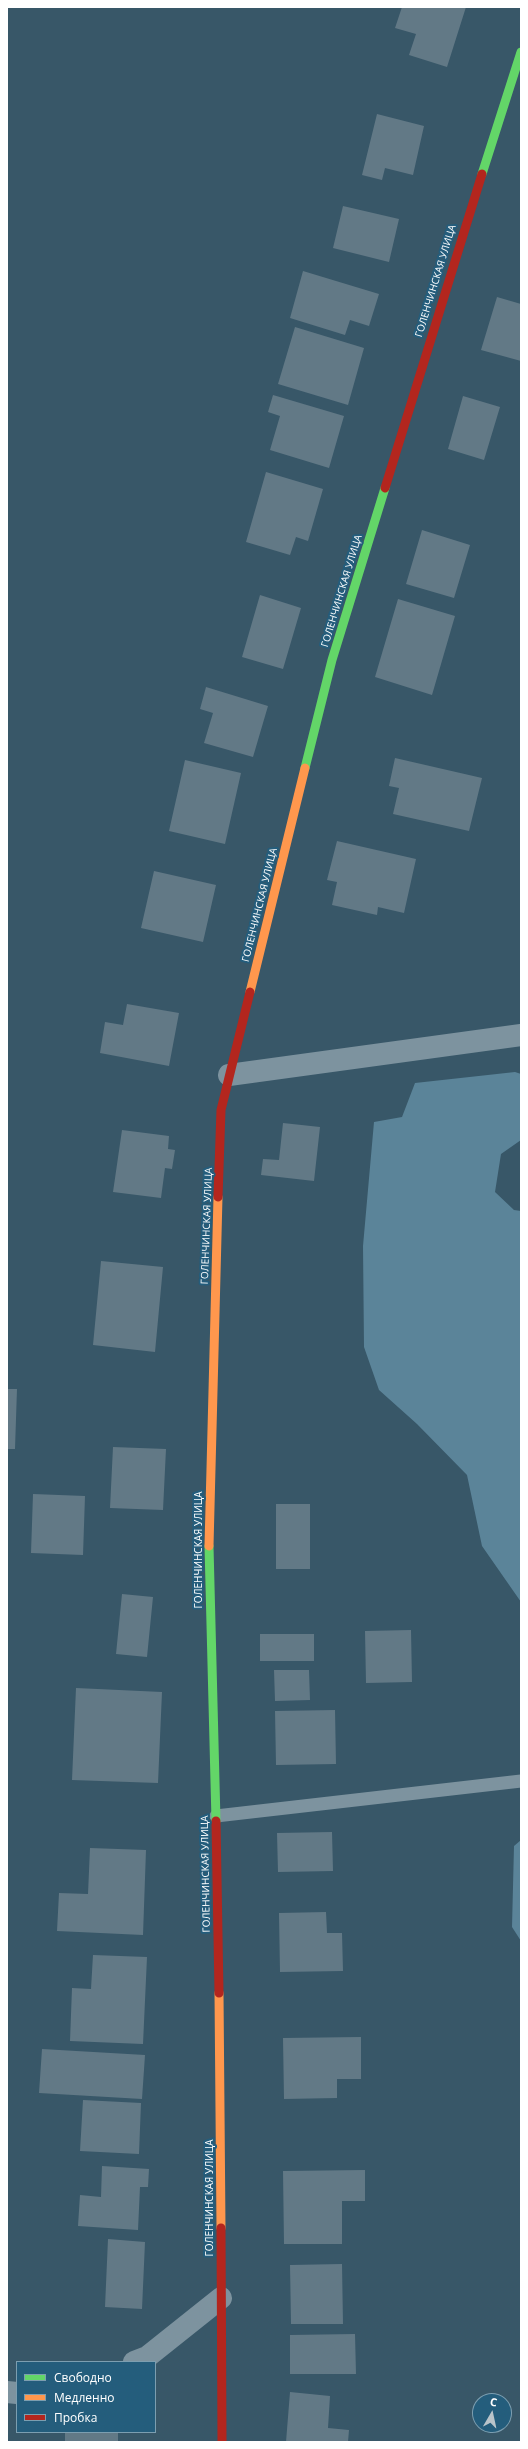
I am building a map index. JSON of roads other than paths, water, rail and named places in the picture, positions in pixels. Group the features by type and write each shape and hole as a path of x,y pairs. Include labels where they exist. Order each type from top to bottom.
{"street":[{"name":"ГОЛЕНЧИНСКАЯ УЛИЦА","path":"222,2442 219,1948 209,1528 221,1110 332,660 466,224 521,52"},
{"path":"230,1075 521,1035"},
{"path":"137,2361 147,2357 221,2298"}],"lane":[{"path":"216,1816 521,1781"}],"water":[{"path":"515,1072 521,1074 521,1140 501,1154 495,1192 514,1210 521,1211 521,1602 482,1546 467,1475 417,1424 379,1390 364,1347 363,1246 374,1122 402,1117 415,1083"},
{"path":"521,1840 521,1941 512,1927 514,1846"}]}
